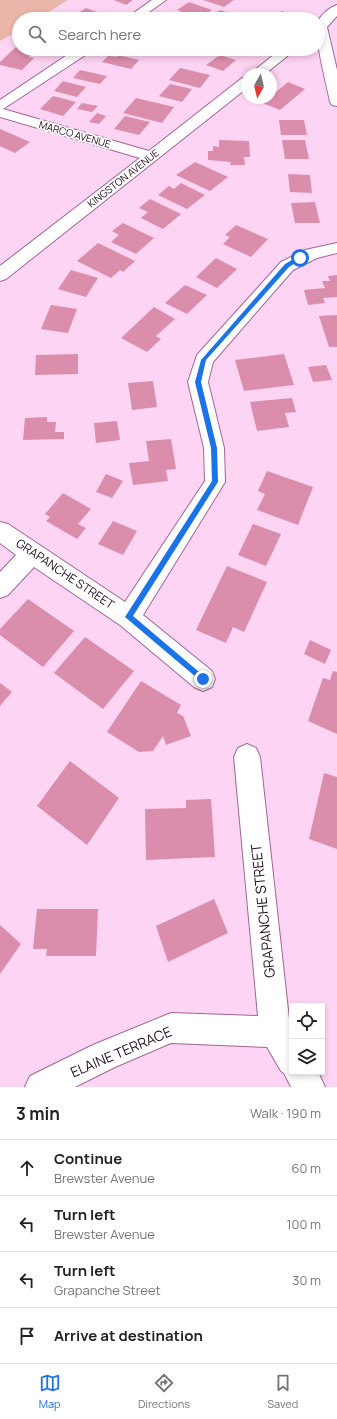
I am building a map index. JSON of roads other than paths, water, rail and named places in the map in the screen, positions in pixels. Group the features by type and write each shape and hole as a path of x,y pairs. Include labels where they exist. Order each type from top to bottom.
{"street":[{"path":"142,12 160,0"},
{"path":"325,20 337,9"},
{"path":"325,46 337,102"},
{"path":"0,106 75,56"},
{"path":"265,68 280,56"},
{"name":"KINGSTON AVENUE","path":"0,275 241,86"},
{"name":"MARCO AVENUE","path":"0,113 151,156"},
{"path":"128,617 215,482 214,448 198,382 204,360 287,266 300,258 319,251 337,248"},
{"name":"GRAPANCHE STREET","path":"0,530 32,554 128,617 203,679"},
{"path":"0,588 32,554"},
{"name":"GRAPANCHE STREET","path":"247,757 275,1032 289,1055"},
{"name":"ELAINE TERRACE","path":"41,1087 104,1056 171,1028 275,1032"},
{"path":"302,1075 309,1087"}]}
